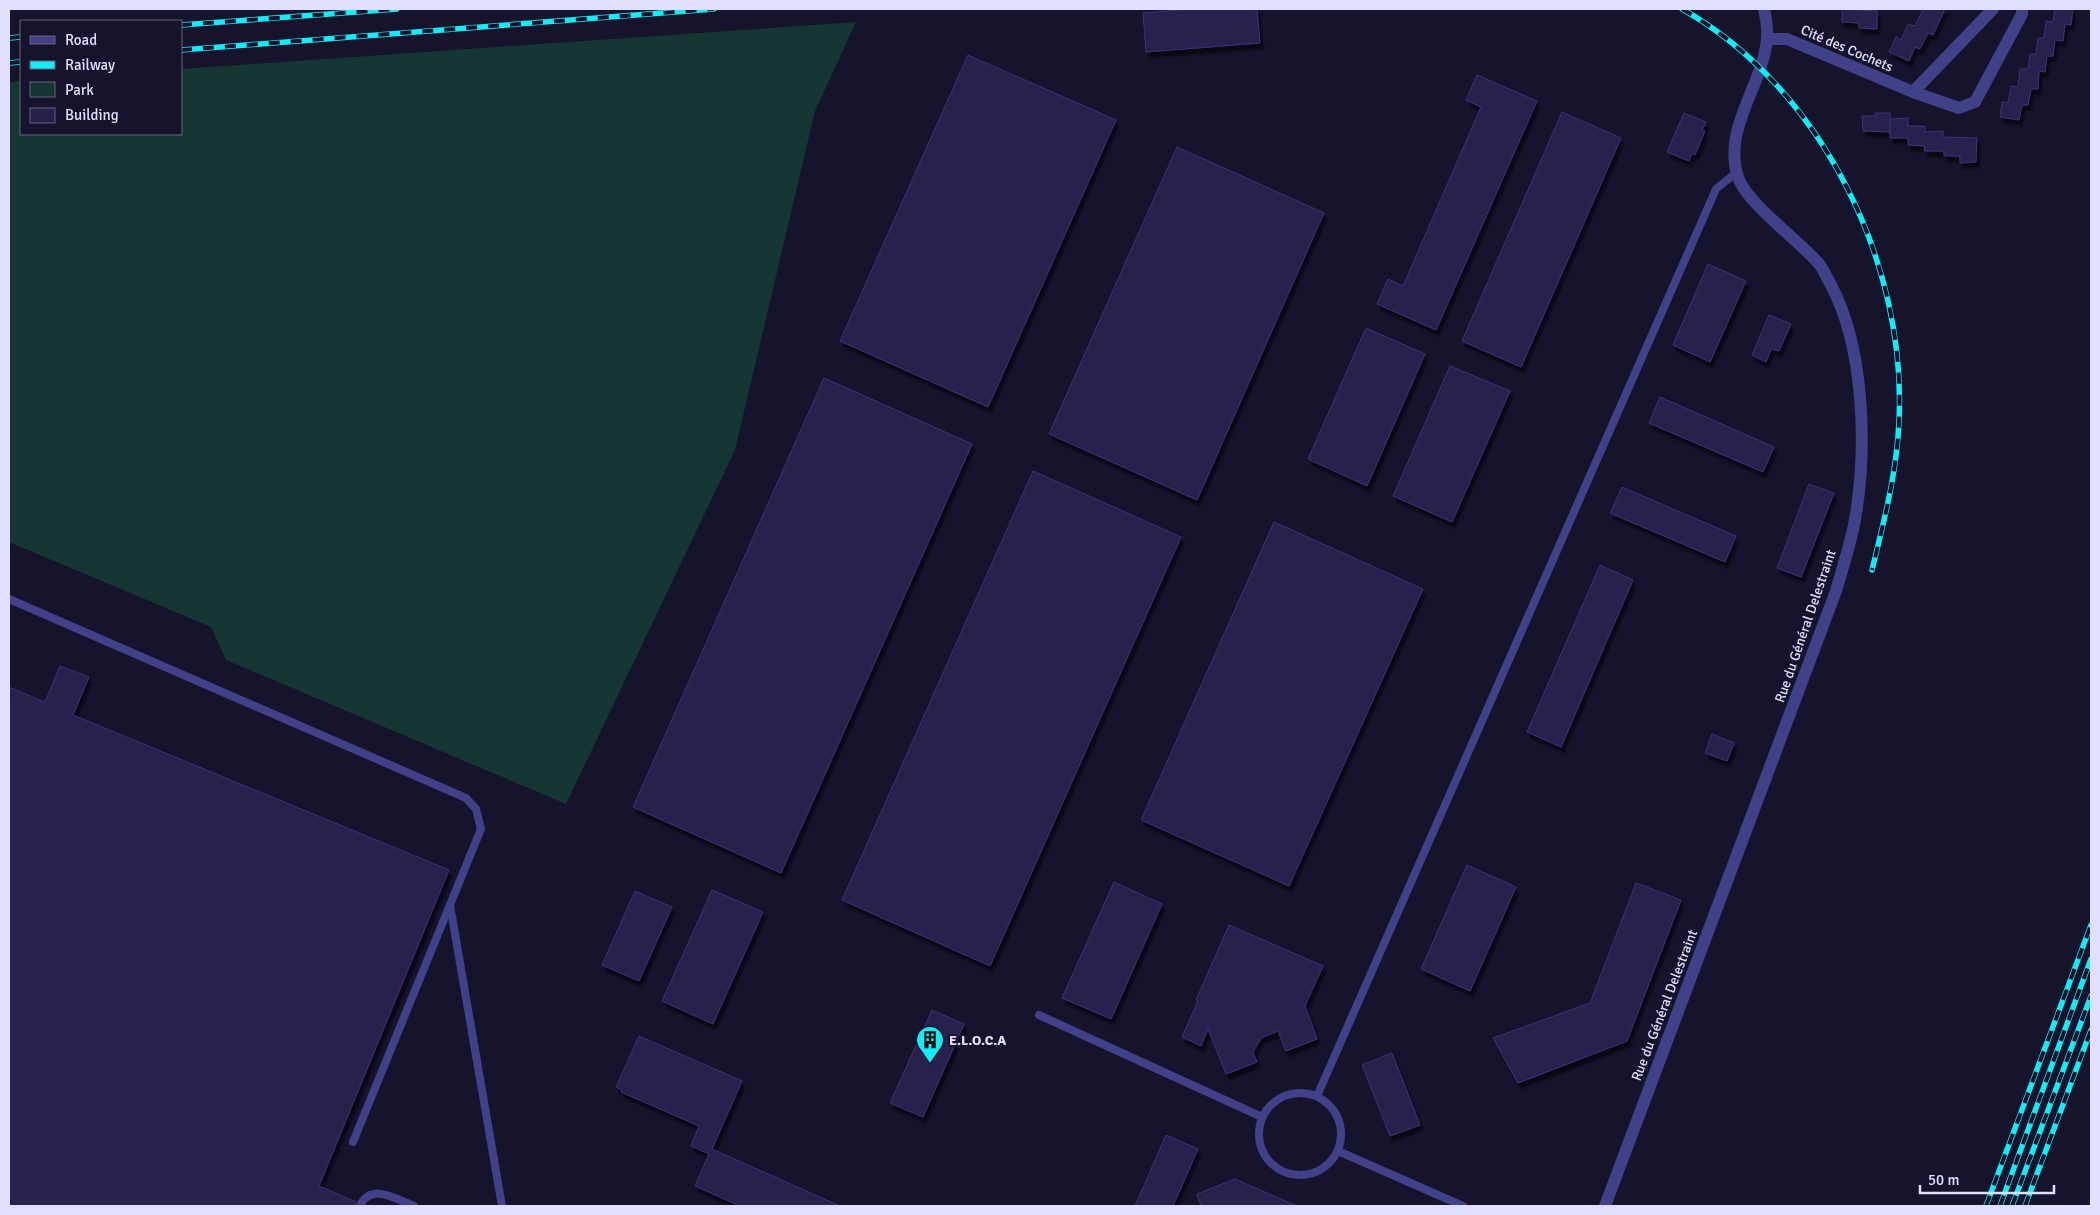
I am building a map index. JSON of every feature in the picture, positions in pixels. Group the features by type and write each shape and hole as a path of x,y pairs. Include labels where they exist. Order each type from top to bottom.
{"street":[{"name":"Rue du Général Delestraint","path":"1605,1206 1836,591 1856,514 1862,437 1857,372 1845,316 1821,266 1748,193 1738,178 1735,138 1760,67 1767,39 1764,9"},
{"path":"1913,92 1993,9"},
{"name":"Cité des Cochets","path":"1767,39 1786,39 1913,92 1959,108 1975,102 2022,14 2022,9"}],"lane":[{"path":"1317,1096 1716,189 1737,172"},
{"path":"9,599 466,798 476,808 481,829 353,1142"},
{"path":"450,905 502,1206"},
{"path":"1039,1016 1262,1117"},
{"path":"1304,1093 1317,1096 1333,1110 1339,1119 1341,1130 1338,1151 1332,1161 1323,1169 1306,1175 1288,1175 1273,1166 1262,1152 1258,1140 1258,1128 1262,1117 1269,1106 1279,1098 1291,1094 1304,1093"},
{"path":"1338,1151 1463,1206"},
{"path":"360,1206 364,1198 372,1194 382,1194 414,1206"}],"green space":[{"path":"856,22 815,111 735,450 566,804 226,660 211,627 9,542 9,82 20,81 20,135 182,135 182,69"}],"building":[{"path":"1192,9 1257,9 1260,43 1146,52 1143,13"},
{"path":"1842,9 1877,11 1877,29 1859,28 1859,23 1842,22"},
{"path":"1923,9 1945,9 1933,35 1928,33 1920,49 1915,47 1909,61 1889,52 1896,37 1901,40 1908,24 1915,26"},
{"path":"2055,9 2073,9 2071,25 2065,24 2063,41 2055,40 2053,56 2047,56 2045,72 2039,71 2038,89 2031,89 2028,105 2022,105 2019,120 2000,117 2002,102 2008,103 2011,86 2018,87 2020,69 2028,69 2030,54 2036,54 2038,38 2044,38 2046,21 2053,22"},
{"path":"968,55 1116,120 988,407 840,341"},
{"path":"1477,75 1537,101 1436,330 1377,304 1388,279 1403,286 1481,107 1466,100"},
{"path":"1562,112 1621,138 1521,367 1462,341"},
{"path":"1684,113 1706,122 1702,130 1705,131 1695,155 1692,153 1689,161 1667,152"},
{"path":"1875,113 1890,113 1890,132 1863,131 1862,116 1876,116"},
{"path":"1908,118 1908,126 1925,126 1925,132 1943,131 1943,137 1977,138 1976,162 1960,163 1960,156 1944,156 1944,151 1924,151 1925,146 1908,145 1908,138 1890,138 1890,119"},
{"path":"1177,147 1324,213 1197,500 1049,434"},
{"path":"1708,264 1746,281 1710,362 1673,345"},
{"path":"1769,315 1791,324 1779,351 1771,349 1766,362 1752,355"},
{"path":"1366,328 1425,354 1367,486 1308,459"},
{"path":"1450,366 1510,391 1452,522 1393,496"},
{"path":"824,378 972,444 781,873 633,807"},
{"path":"1660,397 1774,447 1763,472 1649,423"},
{"path":"1033,471 1181,537 990,966 842,900"},
{"path":"1809,484 1834,493 1801,577 1777,568"},
{"path":"1622,487 1736,536 1725,562 1610,513"},
{"path":"1274,522 1423,589 1289,886 1141,820"},
{"path":"1600,565 1633,580 1561,747 1527,732"},
{"path":"60,666 89,677 73,715 449,870 319,1186 356,1202 354,1206 9,1206 9,687 45,702"},
{"path":"1712,734 1734,743 1727,761 1705,753"},
{"path":"1467,865 1516,887 1470,991 1421,969"},
{"path":"1114,882 1162,904 1111,1019 1062,998"},
{"path":"1636,883 1681,900 1627,1041 1518,1083 1493,1038 1590,1003"},
{"path":"712,890 763,912 713,1024 662,1001"},
{"path":"635,891 672,907 639,981 602,965"},
{"path":"1229,925 1323,966 1305,1006 1317,1039 1286,1051 1278,1031 1261,1038 1253,1052 1257,1062 1226,1074 1208,1029 1201,1046 1182,1037"},
{"name":"E.L.O.C.A","path":"932,1010 964,1024 923,1117 890,1103"},
{"path":"639,1036 742,1081 712,1149 840,1206 740,1206 695,1186 709,1154 691,1146 699,1126 621,1092 622,1090 616,1087"},
{"path":"1392,1053 1420,1125 1390,1136 1362,1065"},
{"path":"1166,1135 1198,1149 1173,1206 1135,1206"},
{"path":"1235,1179 1297,1206 1201,1206 1197,1194"}],"railway":[{"path":"182,25 397,9"},
{"path":"182,50 714,9"},
{"path":"1682,9 1732,43 1776,84 1814,132 1846,185 1871,242 1888,301 1898,361 1899,421 1893,478 1872,570"},
{"path":"9,38 20,37"},
{"path":"9,63 20,62"},
{"path":"1986,1206 2091,925"},
{"path":"2000,1206 2091,959"},
{"path":"2012,1206 2091,996"},
{"path":"2025,1206 2091,1030"}],"place":[{"name":"E.L.O.C.A","path":"930,1064"}]}
